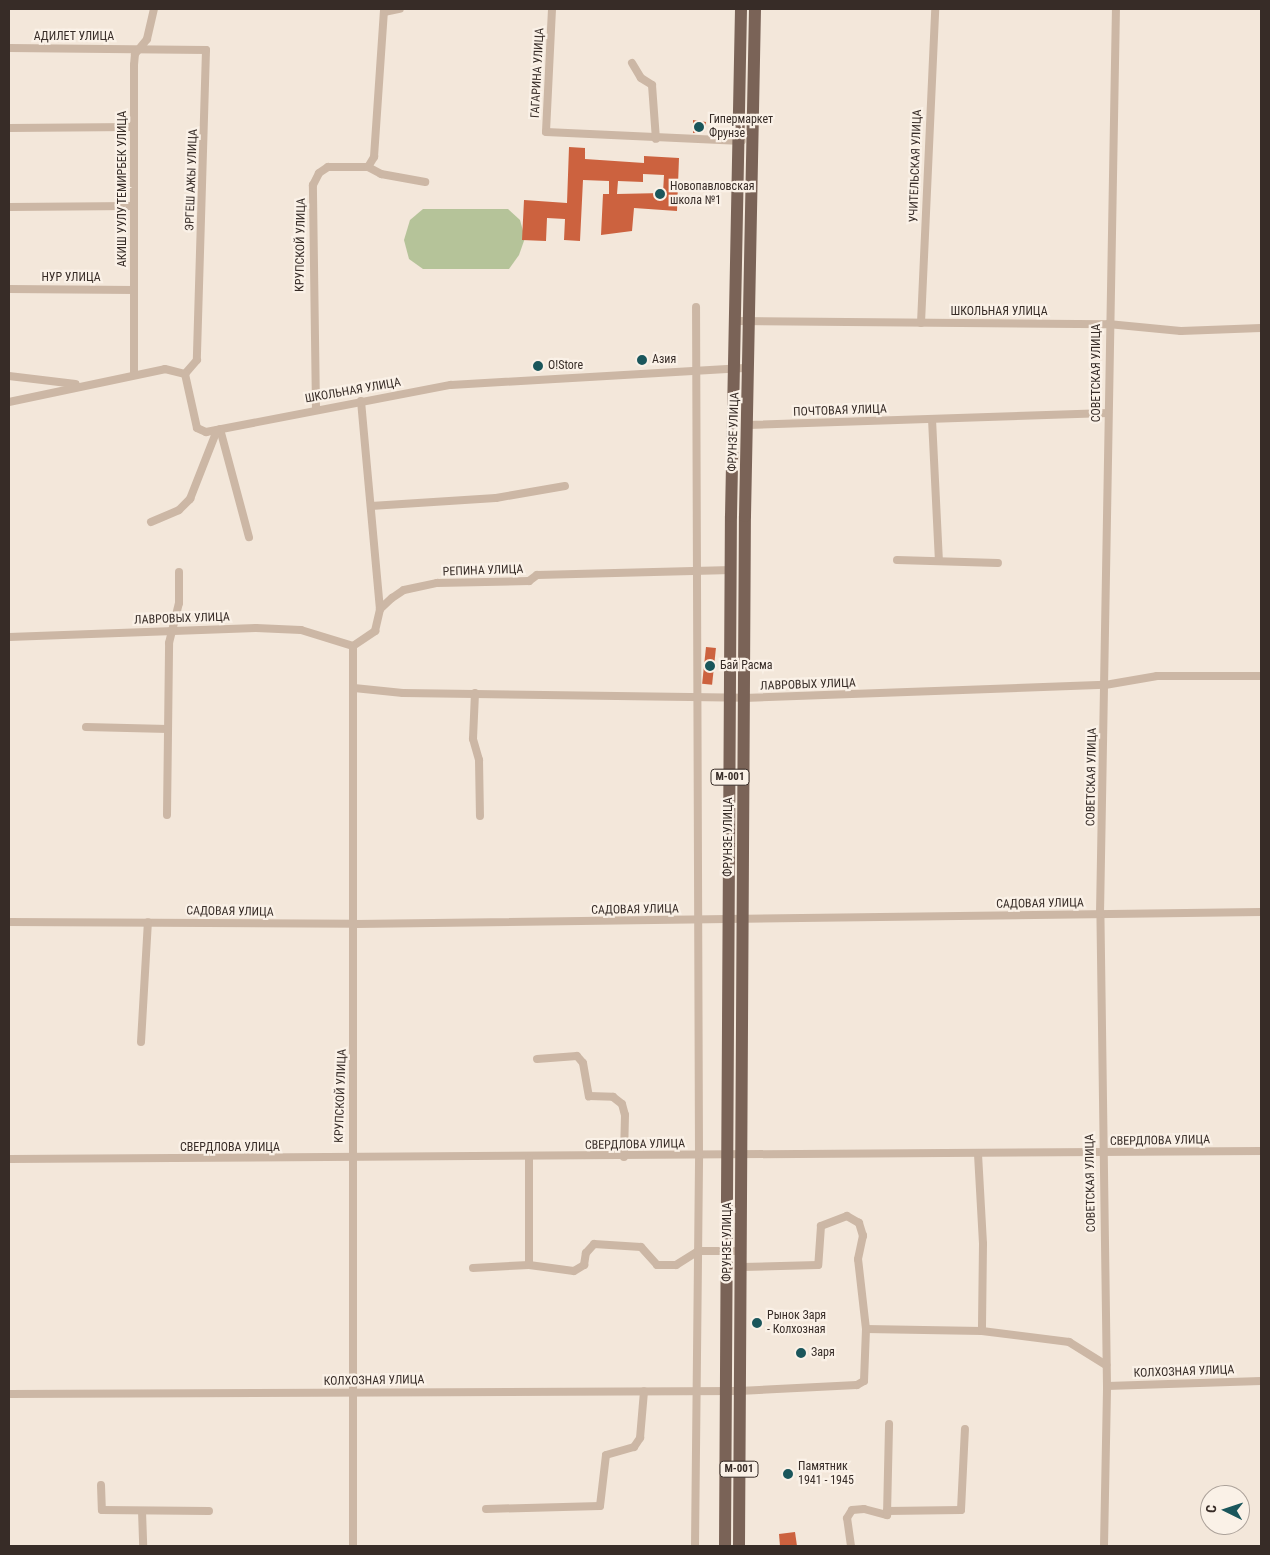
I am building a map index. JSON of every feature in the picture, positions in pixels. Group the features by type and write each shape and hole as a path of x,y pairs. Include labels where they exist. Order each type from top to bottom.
{"main road":[{"name":"ФРУНЗЕ УЛИЦА","path":"725,1546 734,368 741,9"},
{"name":"ФРУНЗЕ УЛИЦА","path":"739,1546 744,698 755,9"}],"street":[{"name":"АКИШ УУЛУ ТЕМИРБЕК УЛИЦА","path":"134,374 133,206 135,54 147,39 154,9"},
{"path":"400,9 384,10 374,157 368,167 380,174 425,182"},
{"name":"ГАГАРИНА УЛИЦА","path":"552,9 546,132 552,135 656,139"},
{"name":"УЧИТЕЛЬСКАЯ УЛИЦА","path":"921,323 935,9"},
{"name":"СОВЕТСКАЯ УЛИЦА","path":"1104,1546 1107,1386 1101,1153 1100,914 1105,685 1108,324 1116,9"},
{"name":"АДИЛЕТ УЛИЦА","path":"9,48 139,48"},
{"name":"ЭРГЕШ АЖЫ УЛИЦА","path":"139,48 206,50 197,360 185,374"},
{"path":"632,62 640,78 652,85 656,139 752,142"},
{"path":"9,128 134,126"},
{"name":"КРУПСКОЙ УЛИЦА","path":"316,409 314,185 319,173 328,167 368,167"},
{"path":"9,207 133,206"},
{"name":"НУР УЛИЦА","path":"9,289 134,290"},
{"path":"695,1546 694,1392 699,1156 696,307"},
{"name":"ШКОЛЬНАЯ УЛИЦА","path":"736,322 1108,324 1181,331 1261,328"},
{"name":"ШКОЛЬНАЯ УЛИЦА","path":"218,429 451,385 697,369 749,368"},
{"path":"9,402 80,384 166,369 185,374 197,428 206,432 218,429"},
{"path":"9,376 80,384"},
{"path":"353,646 375,631 380,609 361,401"},
{"name":"ПОЧТОВАЯ УЛИЦА","path":"748,425 1108,413"},
{"path":"932,419 939,561"},
{"path":"151,522 179,510 190,499 218,429"},
{"path":"218,429 249,537"},
{"path":"372,506 496,498 565,486"},
{"path":"897,560 998,563"},
{"name":"РЕПИНА УЛИЦА","path":"380,609 404,590 437,583 529,580 537,575 732,570"},
{"path":"167,815 169,643 175,630 179,572"},
{"name":"ЛАВРОВЫХ УЛИЦА","path":"9,637 175,630 301,630 353,646"},
{"name":"КРУПСКОЙ УЛИЦА","path":"353,646 355,924 350,1159 353,1546"},
{"name":"ЛАВРОВЫХ УЛИЦА","path":"354,688 744,698 1105,685 1157,676 1261,676"},
{"path":"475,692 473,739 479,760 480,816"},
{"path":"86,727 168,728"},
{"name":"САДОВАЯ УЛИЦА","path":"9,922 355,924 1261,912"},
{"path":"141,1042 148,922"},
{"path":"536,1059 577,1056 582,1063 589,1096 612,1097 622,1104 625,1115 624,1157"},
{"name":"СВЕРДЛОВА УЛИЦА","path":"9,1159 529,1158 1261,1151"},
{"path":"978,1154 983,1244 982,1331"},
{"path":"529,1158 529,1266"},
{"path":"739,1391 857,1386 864,1381 866,1329 858,1259 862,1236 859,1223 847,1216 821,1226 818,1266 742,1267"},
{"path":"473,1268 529,1266 574,1271 584,1266 586,1253 594,1244 641,1247 657,1265 676,1265 698,1252 742,1251"},
{"path":"866,1329 982,1331 1069,1342 1106,1365"},
{"name":"КОЛХОЗНАЯ УЛИЦА","path":"1107,1386 1261,1381"},
{"path":"486,1509 600,1506 606,1456 634,1447 640,1438 644,1391"},
{"name":"КОЛХОЗНАЯ УЛИЦА","path":"9,1394 739,1391"},
{"path":"852,1546 847,1518 852,1510 864,1509 887,1515 889,1424"},
{"path":"887,1511 961,1510 965,1429"},
{"path":"101,1485 102,1510 209,1511"},
{"path":"142,1511 143,1546"}],"green space":[{"path":"423,209 508,209 520,220 525,238 519,255 509,269 423,269 409,259 404,240 410,220"}],"building":[{"name":"Гипермаркет Фрунзе","path":"693,120 706,122 704,132 693,133"},
{"name":"Новопавловская школа №1","path":"569,147 585,148 585,159 644,163 644,156 679,158 677,211 634,208 632,231 601,235 603,194 609,194 609,181 583,180 580,241 564,240 565,219 547,218 546,241 522,240 524,200 567,203","holes":["643,174 664,175 663,193 617,194 618,181 643,182"]},
{"name":"Бай Расма","path":"706,647 716,648 712,685 702,684"},
{"path":"795,1532 797,1546 780,1546 779,1534"}],"place":[{"name":"Гипермаркет Фрунзе","path":"699,127"},
{"name":"Новопавловская школа №1","path":"660,194"},
{"name":"Азия","path":"642,360"},
{"name":"O!Store","path":"538,366"},
{"name":"Бай Расма","path":"710,666"},
{"name":"Рынок Заря - Колхозная","path":"757,1323"},
{"name":"Заря","path":"801,1353"},
{"name":"Памятник 1941 - 1945","path":"788,1474"}]}
